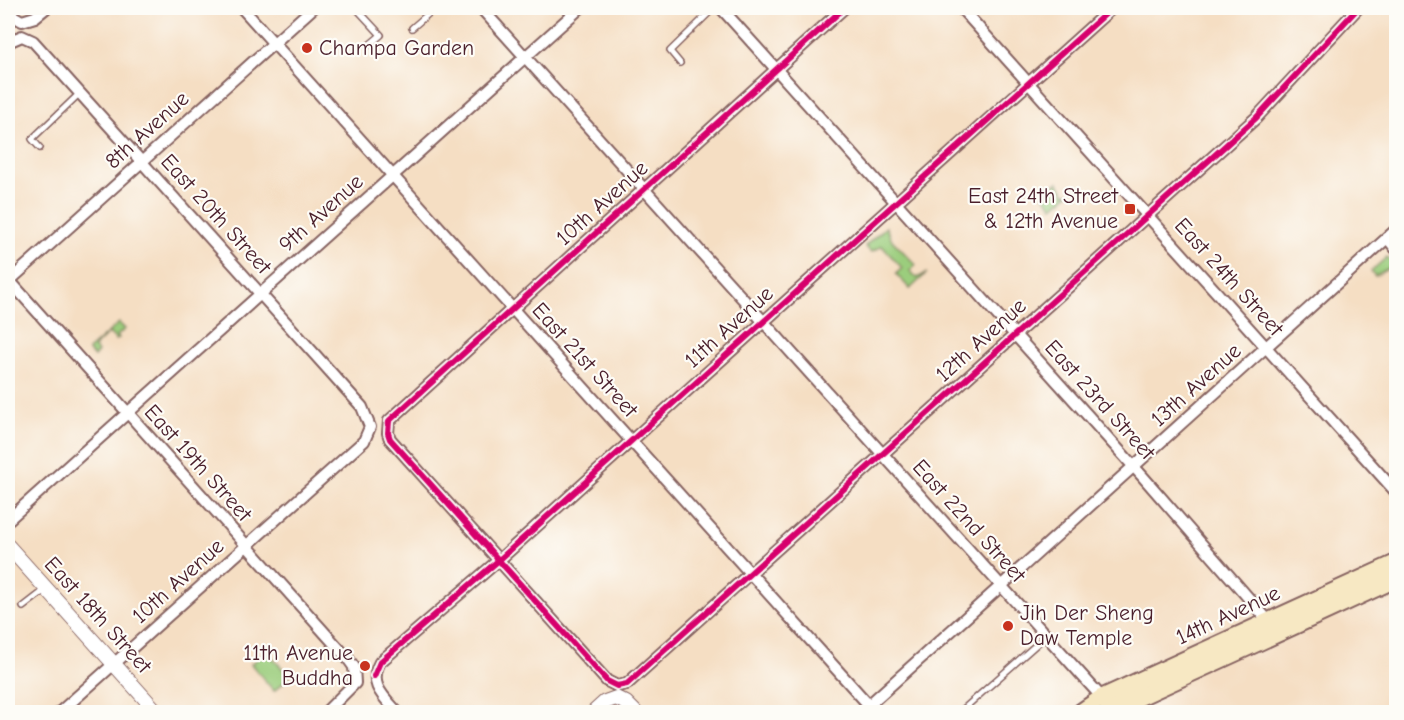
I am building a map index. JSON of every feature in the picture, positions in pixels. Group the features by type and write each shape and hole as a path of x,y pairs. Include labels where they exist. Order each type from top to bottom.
{"main road":[{"name":"14th Avenue","path":"1081,712 1109,708 1274,627 1396,563"},
{"name":"14th Avenue","path":"1274,627 1396,579"}],"street":[{"path":"8,12 22,21 35,17 46,8"},
{"name":"East 21st Street","path":"242,8 750,573 868,710"},
{"name":"8th Avenue","path":"8,281 313,8"},
{"name":"East 22nd Street","path":"481,8 1002,586 1109,708"},
{"name":"9th Avenue","path":"8,520 580,8"},
{"name":"East 23rd Street","path":"721,8 1134,466 1274,627"},
{"name":"10th Avenue","path":"499,560 390,439 387,428 392,416 844,8"},
{"name":"East 24th Street","path":"961,8 1396,492"},
{"name":"11th Avenue","path":"397,712 378,690 374,676 380,662 499,560 762,320 1112,8"},
{"name":"12th Avenue","path":"594,712 1268,107 1358,8"},
{"name":"East 20th Street","path":"8,42 22,36 33,41 362,407 370,427"},
{"name":"13th Avenue","path":"868,710 1396,230"},
{"path":"1388,239 1396,249"},
{"name":"East 19th Street","path":"8,281 349,660 356,676 352,689 326,712"},
{"name":"10th Avenue","path":"60,712 364,441 370,427"},
{"name":"East 18th Street","path":"8,546 157,712"},
{"path":"499,560 635,712"}],"lane":[{"path":"356,8 381,35 369,45"},
{"path":"412,28 435,8"},
{"path":"680,63 670,51 714,8"},
{"path":"40,148 32,139 80,93"},
{"path":"23,608 46,589"},
{"path":"960,712 1046,636"}],"green space":[{"path":"1058,182 1065,193 1070,193 1053,207 1043,195"},
{"path":"886,227 892,240 916,265 910,271 917,278 927,273 910,289 896,274 902,268 882,246 871,252 865,246"},
{"path":"1387,257 1396,268 1396,276 1389,268 1375,276 1371,271"},
{"path":"119,323 125,329 117,336 119,338 116,340 109,333 94,347 98,352 94,357 88,350"},
{"path":"267,651 290,677 274,691 251,664"}],"cycle path":[{"path":"844,8 389,421 390,439 607,681 617,686 627,684 1256,118 1358,8"},
{"path":"374,676 380,662 499,560 1112,8"}],"place":[{"name":"Champa Garden","path":"307,48"},
{"name":"East 24th Street & 12th Avenue","path":"1130,209"},
{"name":"Jih Der Sheng Daw Temple","path":"1008,626"},
{"name":"11th Avenue Buddha","path":"365,666"}]}
